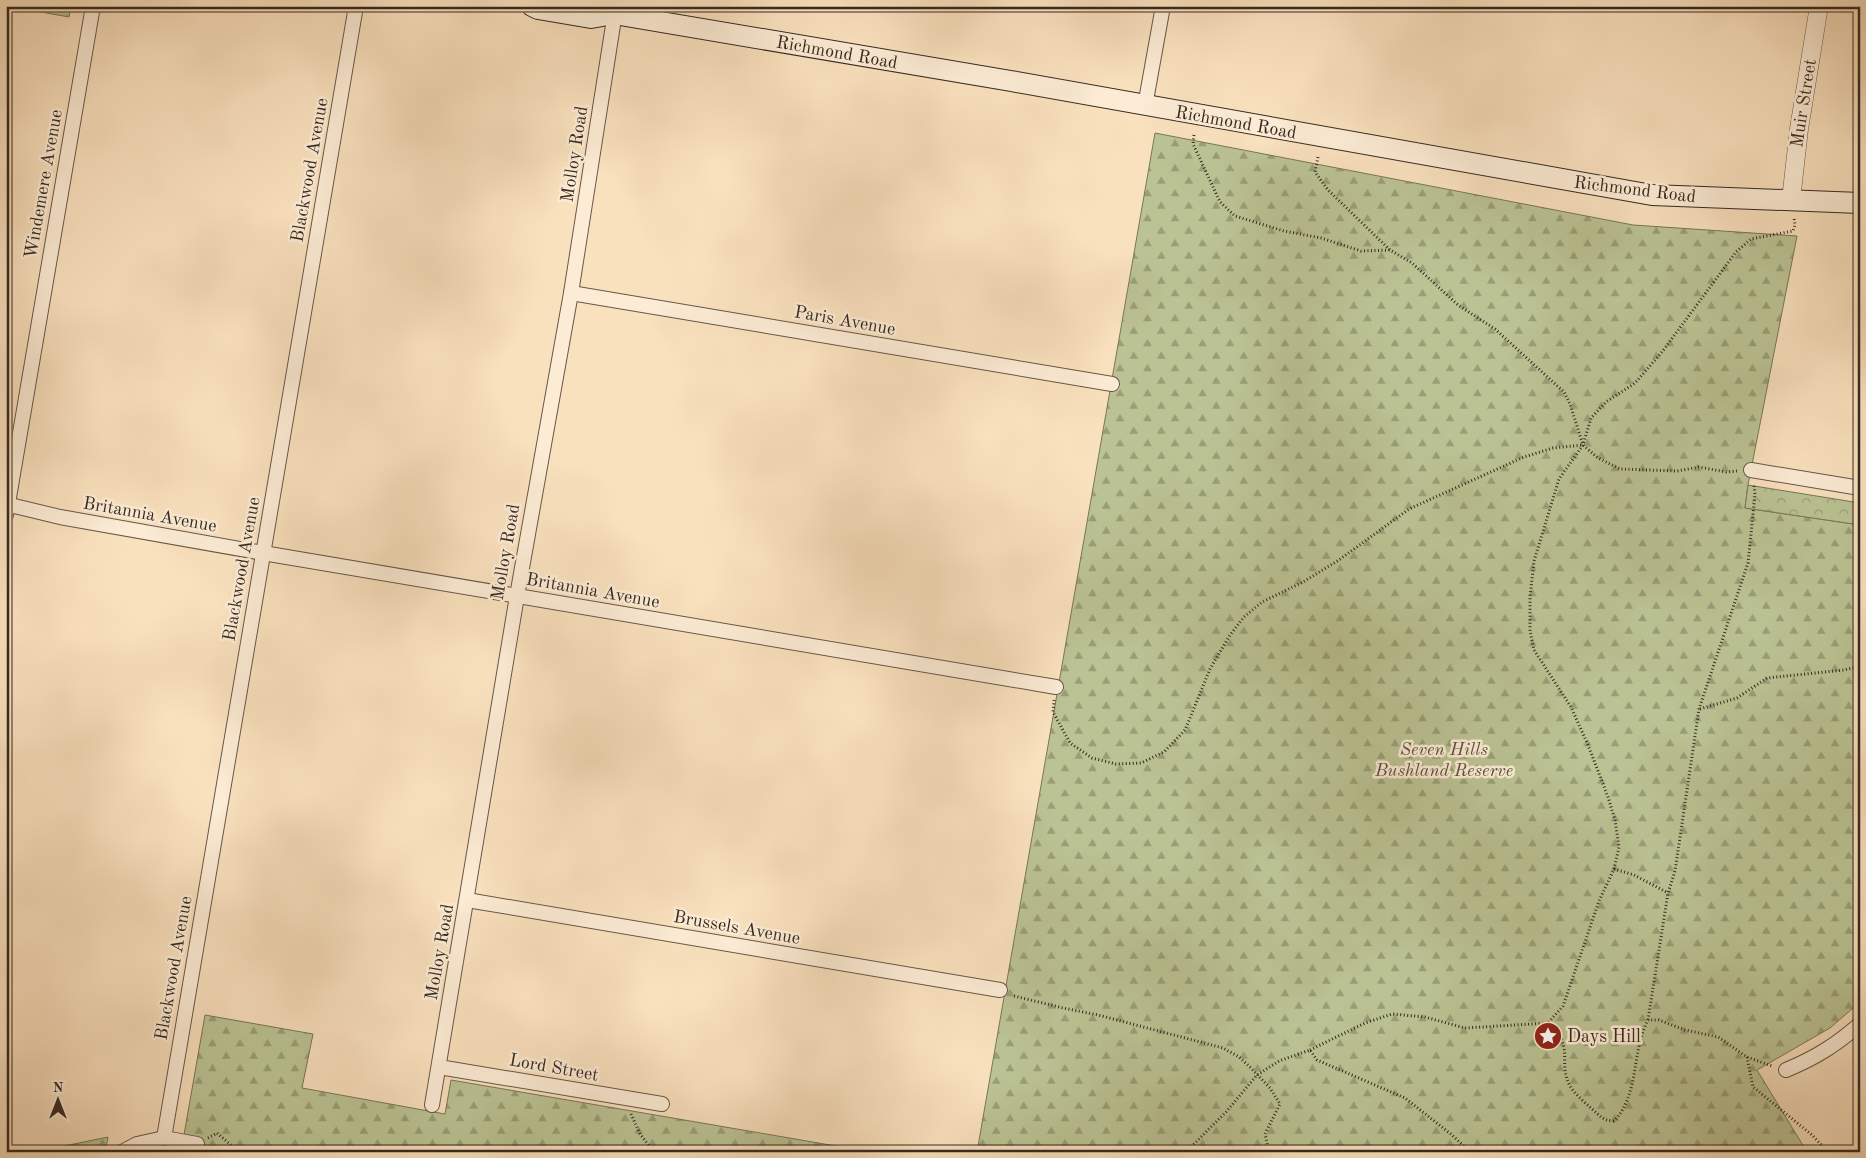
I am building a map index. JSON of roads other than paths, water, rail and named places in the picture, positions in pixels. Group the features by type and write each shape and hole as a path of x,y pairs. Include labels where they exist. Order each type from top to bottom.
{"main road":[{"name":"Richmond Road","path":"532,6 538,9 591,18 610,9 1652,195 1860,203"}],"street":[{"name":"Windemere Avenue","path":"7,508 93,6"},
{"name":"Blackwood Avenue","path":"164,1138 356,6"},
{"path":"1145,106 1163,6"},
{"name":"Muir Street","path":"1791,200 1799,129 1820,6"},
{"name":"Molloy Road","path":"432,1105 516,596 571,292 610,9"},
{"name":"Paris Avenue","path":"571,292 1112,384"},
{"path":"1752,470 1860,488"},
{"name":"Britannia Avenue","path":"7,508 1056,687"},
{"name":"Brussels Avenue","path":"467,900 1000,990"},
{"path":"1786,1070 1812,1059 1838,1043 1860,1024"},
{"name":"Lord Street","path":"439,1067 662,1104"},
{"path":"122,1152 137,1144 164,1138 196,1144"}],"place":[{"name":"Days Hill","path":"1548,1036"}],"park label":[{"name":"Seven Hills Bushland Reserve","path":"1444,760"}]}
